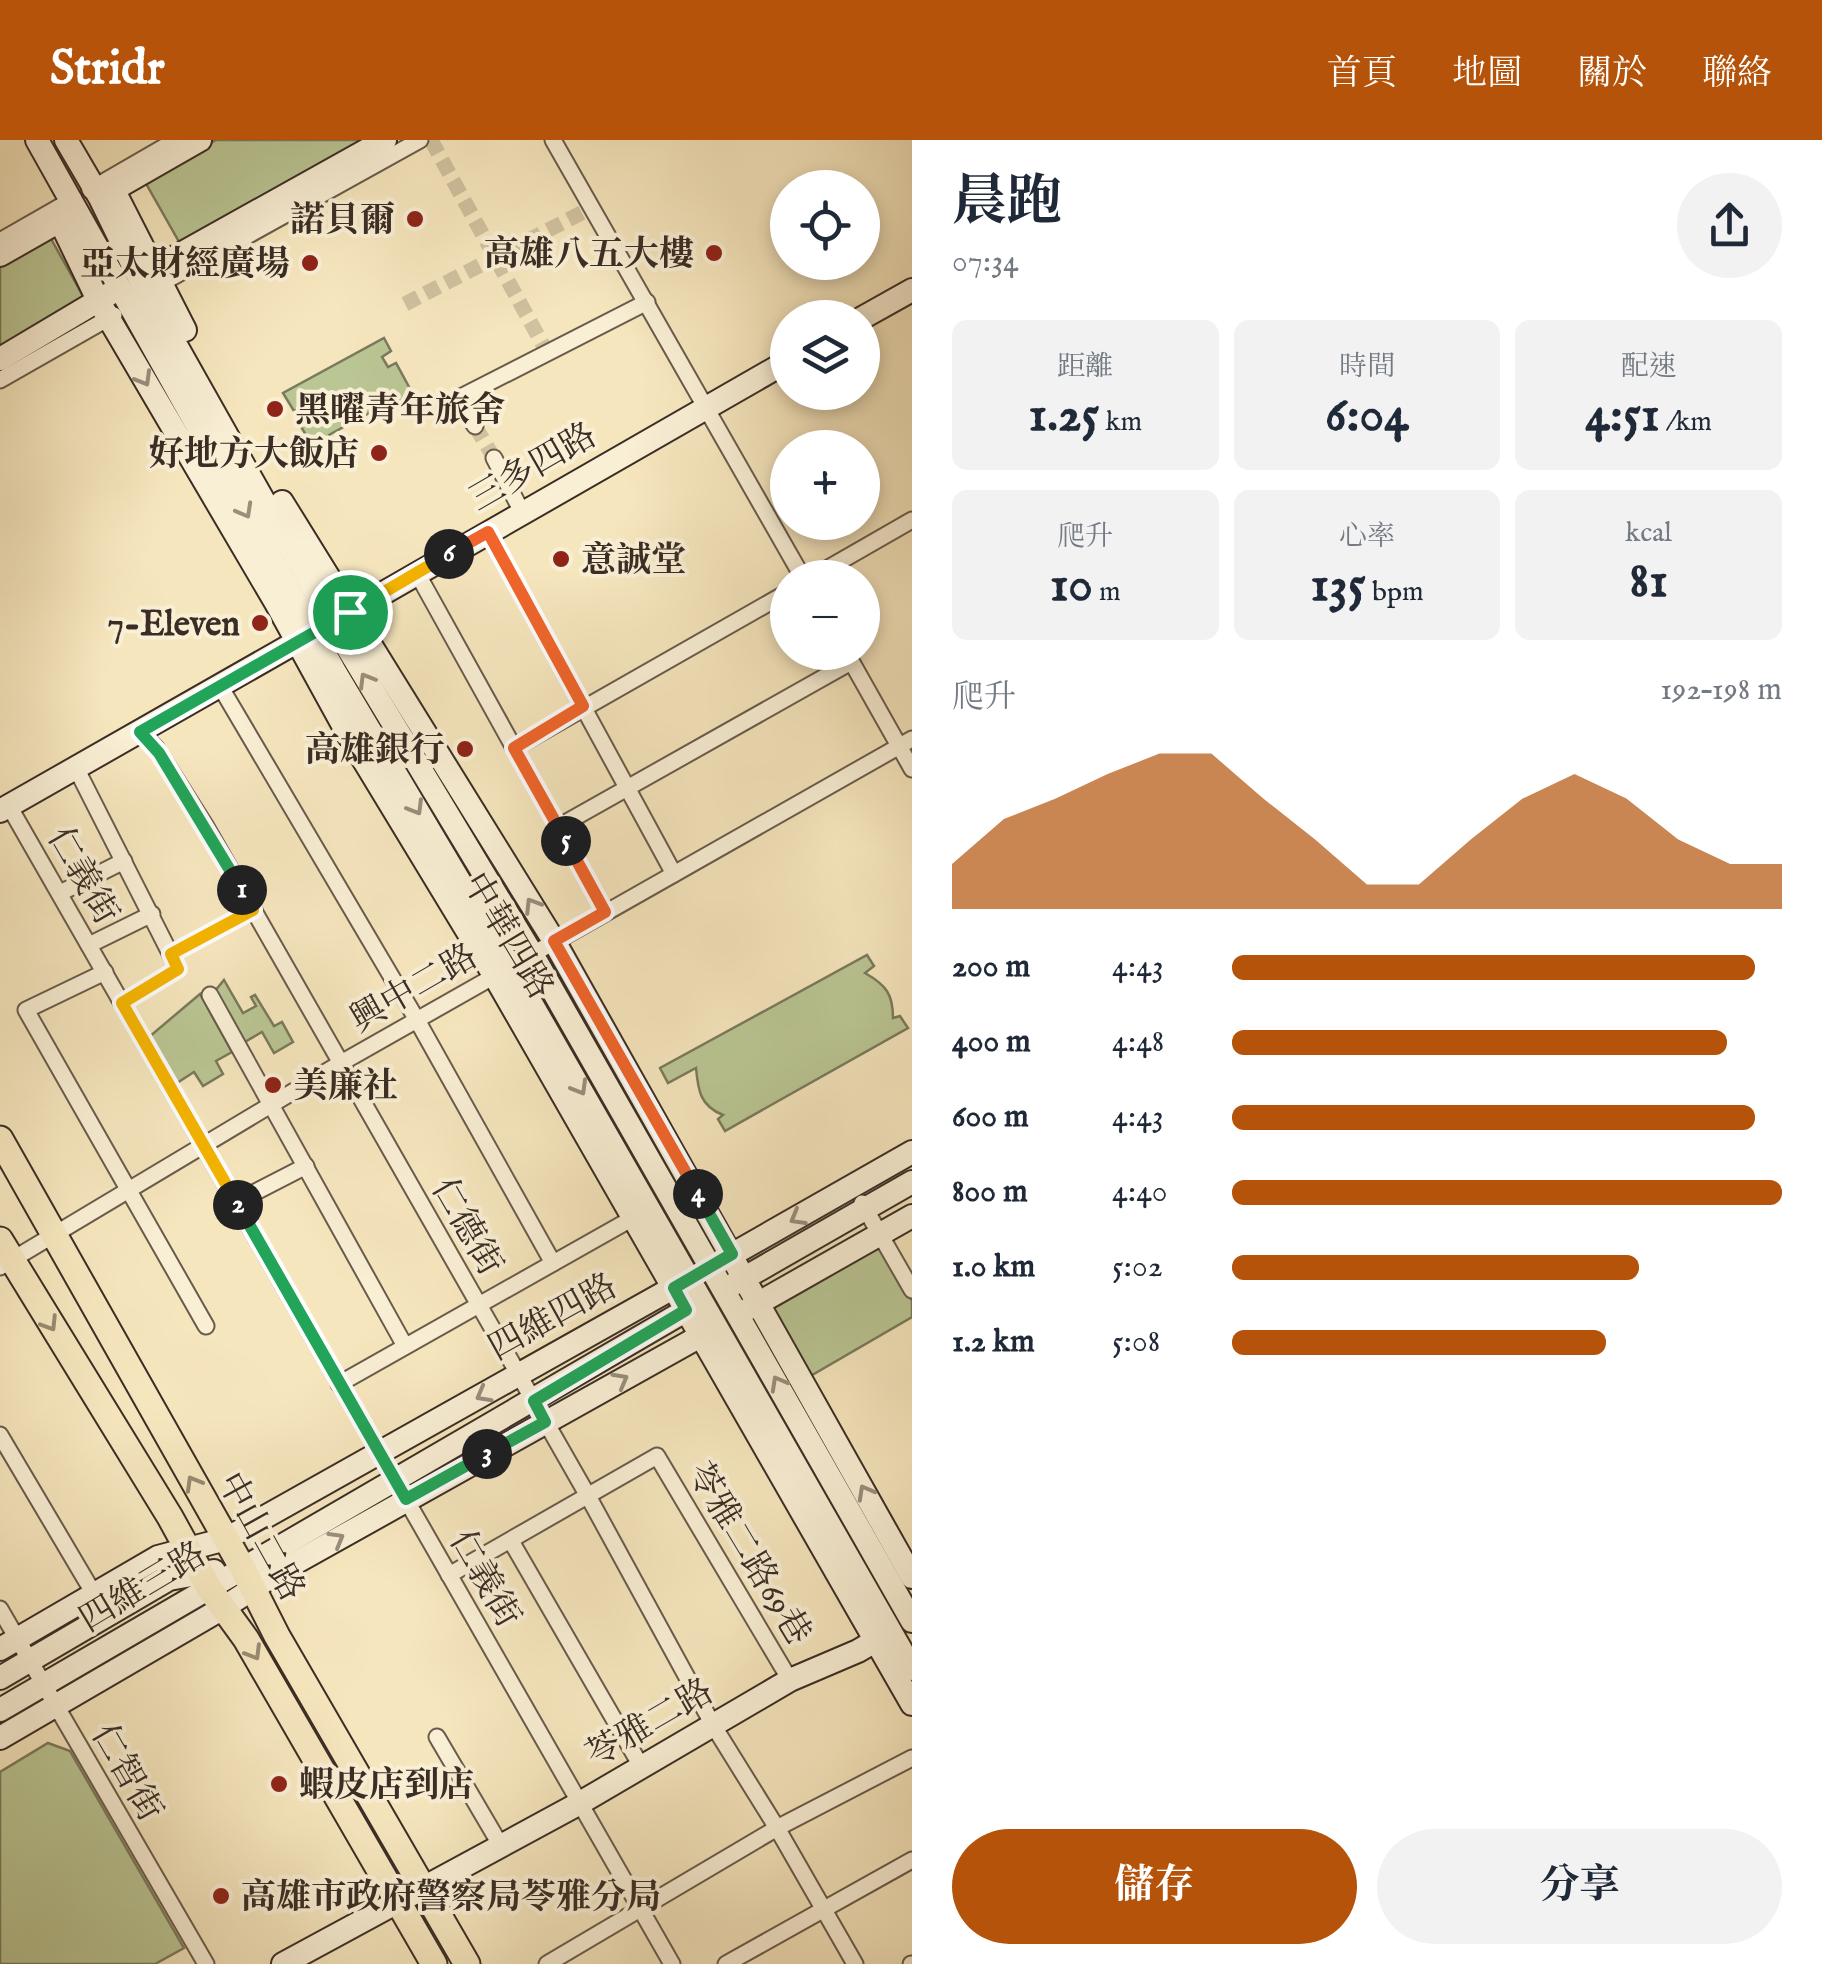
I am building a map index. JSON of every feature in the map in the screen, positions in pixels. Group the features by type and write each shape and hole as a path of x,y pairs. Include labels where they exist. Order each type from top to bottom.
{"main road":[{"name":"中山二路","path":"0,1139 226,1539 276,1636 467,1964"},
{"name":"中山二路","path":"4,1256 211,1590 246,1639 434,1964"}],"street":[{"path":"37,140 69,211 142,285"},
{"name":"中華四路","path":"66,140 102,191 142,285 633,1218 682,1283"},
{"path":"0,255 176,140"},
{"path":"102,191 200,140"},
{"path":"0,380 142,285 384,140"},
{"path":"142,285 420,140"},
{"path":"553,140 793,560"},
{"path":"0,241 69,211"},
{"name":"中華四路","path":"69,211 104,309 323,627 554,941 749,1308 912,1577"},
{"path":"880,308 912,290"},
{"path":"475,426 457,399 647,302"},
{"path":"0,358 104,309"},
{"name":"三多四路","path":"4,808 770,371"},
{"path":"494,458 522,512"},
{"path":"843,560 912,520"},
{"path":"488,532 674,874"},
{"path":"417,573 605,912"},
{"path":"514,748 770,602"},
{"name":"中華四路","path":"323,627 722,1260"},
{"path":"558,827 826,670"},
{"path":"857,670 906,743 912,768"},
{"path":"220,686 417,1020 554,1263"},
{"name":"仁德街","path":"140,732 156,748 196,811 588,1496 713,1725 778,1828 855,1964"},
{"name":"興中二路","path":"4,1256 52,1236 341,1063 906,743"},
{"path":"76,768 175,961"},
{"name":"仁義街","path":"4,808 60,894 672,1964"},
{"path":"60,894 124,860"},
{"path":"122,1003 175,961 253,910"},
{"path":"89,945 152,914"},
{"name":"中華四路","path":"502,971 709,1332 900,1626 912,1704"},
{"path":"104,972 26,1010 206,1326"},
{"path":"210,995 405,1346"},
{"name":"四維四路","path":"226,1539 912,1152"},
{"path":"236,1202 306,1166"},
{"name":"四維四路","path":"247,1578 394,1478 912,1182"},
{"path":"853,1186 912,1290"},
{"path":"247,1578 406,1499 912,1216"},
{"path":"339,1384 633,1218"},
{"name":"中華四路","path":"749,1308 900,1626 912,1669"},
{"path":"0,1435 94,1594"},
{"name":"苓雅二路69巷","path":"450,1575 657,1456 790,1680"},
{"name":"四維三路","path":"8,1644 158,1557 226,1539"},
{"path":"511,1541 641,1766"},
{"name":"四維三路","path":"0,1738 49,1695 211,1590 247,1578"},
{"name":"四維三路","path":"0,1678 169,1579 211,1590 247,1578"},
{"name":"仁智街","path":"0,1609 8,1644 30,1660 206,1964"},
{"name":"苓雅二路","path":"290,1962 580,1803 790,1680 900,1626"},
{"name":"四維三路","path":"0,1710 49,1695"},
{"path":"437,1737 501,1846"},
{"path":"548,1964 778,1828 912,1758"},
{"path":"726,1964 912,1860"}],"green space":[{"path":"216,140 371,140 182,247 144,180"},
{"path":"50,237 88,305 0,355 0,266"},
{"path":"384,338 391,351 382,357 388,367 396,363 415,398 405,403 395,399 329,435 329,445 316,452 300,425 312,418 305,405 294,411 283,393"},
{"path":"867,955 874,966 865,973 887,991 893,1018 900,1016 908,1028 725,1131 718,1119 723,1115 709,1107 702,1096 696,1068 668,1083 660,1068"},
{"path":"224,980 243,1013 256,1006 251,997 255,995 274,1026 282,1022 293,1042 274,1053 262,1032 243,1043 215,991"},
{"path":"200,994 232,1052 216,1061 223,1074 203,1086 194,1072 177,1083 149,1037"},
{"path":"880,1242 912,1301 912,1317 807,1378 772,1307"},
{"path":"48,1743 70,1751 184,1948 155,1964 0,1964 0,1772"}],"tunnel":[{"path":"431,140 543,345"},
{"path":"405,304 593,207"},
{"path":"475,426 494,458"}],"place":[{"name":"諾貝爾","path":"415,219"},
{"name":"高雄八五大樓","path":"714,253"},
{"name":"亞太財經廣場","path":"310,263"},
{"name":"黑曜青年旅舍","path":"275,409"},
{"name":"好地方大飯店","path":"379,453"},
{"name":"意誠堂","path":"561,559"},
{"name":"7-Eleven","path":"260,623"},
{"name":"高雄銀行","path":"465,749"},
{"name":"美廉社","path":"273,1085"},
{"name":"蝦皮店到店","path":"279,1784"},
{"name":"高雄市政府警察局苓雅分局","path":"221,1896"}],"route":[{"path":"488,532 583,706 514,748 605,912 554,941 732,1254 674,1288 686,1310 534,1401 545,1422 406,1499 122,1003 178,969 171,954 253,910 205,825 156,748 140,732 350,612 488,532"}]}
